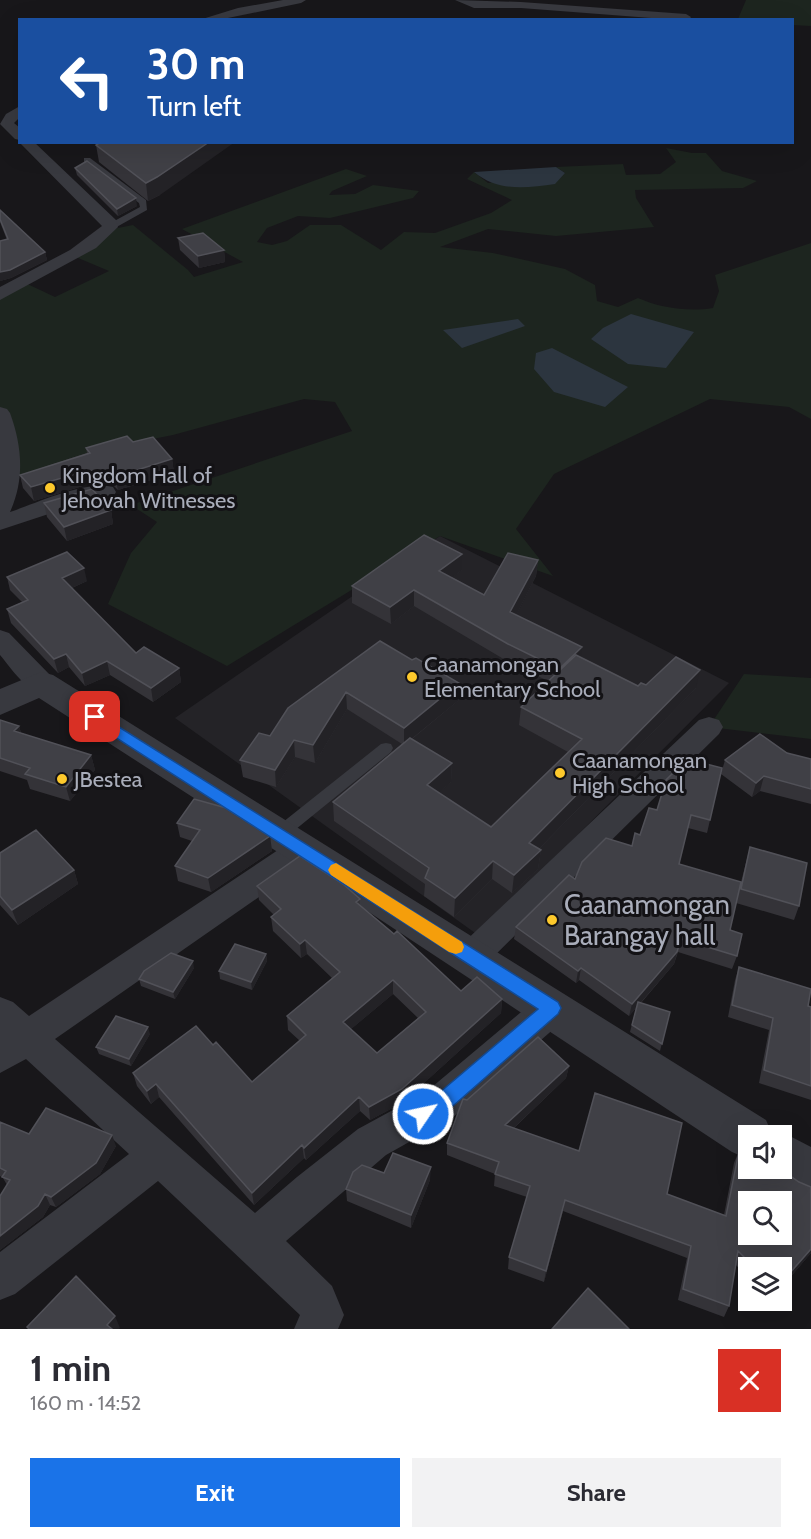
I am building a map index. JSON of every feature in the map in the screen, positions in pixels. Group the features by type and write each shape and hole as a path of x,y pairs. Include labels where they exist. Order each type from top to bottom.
{"street":[{"path":"212,18 301,0"},
{"path":"460,0 474,4 521,5 686,17"},
{"path":"18,111 10,117 7,124 18,134"},
{"path":"0,295 97,239 110,227 110,223 28,144"},
{"path":"0,413 11,454 11,465 0,510"},
{"path":"0,523 77,497 105,492"},
{"path":"0,639 41,683 292,841 738,1129"},
{"path":"0,703 41,683"},
{"path":"471,957 709,726"},
{"path":"292,841 9,1035 159,1156 255,1241 317,1301 322,1315 316,1329"},
{"path":"255,1241 310,1191 372,1142 439,1105 552,1008"},
{"path":"0,1279 159,1156"},
{"path":"792,1163 811,1176"}],"lane":[{"path":"87,160 143,202 144,208 138,213 110,227"},
{"path":"292,841 386,748"}],"shaded area":[{"path":"746,0 811,0 811,26 794,25 794,18 738,18"},
{"path":"666,148 706,153 722,171 757,181 743,188 635,190 636,198 654,227 556,236 488,229 440,247 493,253 565,269 595,285 597,301 618,307 638,298 665,307 694,310 713,308 719,291 715,275 811,243 811,419 789,407 710,399 554,474 516,529 553,576 440,536 227,666 108,604 131,553 157,522 131,505 352,431 335,402 304,399 173,435 102,449 9,479 0,437 0,299 21,281 55,297 109,271 71,255 108,230 133,225 194,277 243,262 182,229 346,169 367,176 332,191 329,195 355,194 373,185 419,191 413,198 330,218 298,216 267,228 257,242 272,245 287,241 310,225 341,225 381,250 404,232 435,233 491,213 512,200 467,179 474,172 488,183 565,173 556,167 623,164 626,175 660,174 676,162"},
{"path":"556,167 565,173 555,184 533,187 503,186 474,172"},
{"path":"631,314 694,332 666,368 628,364 591,339 603,328"},
{"path":"518,319 525,326 462,348 443,330"},
{"path":"552,348 628,387 605,407 554,392 534,369 536,353"},
{"name":"Caanamongan Elementary School","path":"440,536 729,683 478,935 175,718"},
{"path":"744,674 811,678 811,739 709,727"}],"building":[{"path":"98,144 206,144 146,183 96,145"},
{"path":"87,161 136,198 117,209 75,168"},
{"path":"0,210 45,252 10,270 0,272 0,241 8,239 0,219"},
{"path":"203,233 224,250 198,256 178,238"},
{"path":"127,436 133,442 153,437 172,459 115,477 111,471 86,471 31,487 20,475 90,453 86,448"},
{"path":"92,489 111,510 64,527 44,503"},
{"path":"424,535 462,554 439,571 484,595 508,553 538,560 510,612 582,647 559,669 508,644 414,590 390,607 352,586"},
{"path":"67,552 84,568 62,578 136,653 144,647 179,668 151,688 107,661 82,673 66,654 54,659 7,609 28,600 7,577"},
{"path":"380,641 412,660 416,658 459,683 404,728 346,692 313,745 294,740 275,770 240,760 259,733 270,736 288,708"},
{"path":"576,655 638,686 641,683 646,685 676,657 700,670 529,843 541,850 514,875 493,861 455,898 425,878 429,868 333,802 410,738 452,763 427,785 491,827 582,739 521,707"},
{"path":"0,720 19,726 14,731 91,755 66,787 25,774 30,768 0,758"},
{"path":"760,734 787,753 811,759 811,789 764,776 756,783 725,760"},
{"path":"687,759 722,768 710,820 691,815 679,864 741,882 730,930 742,934 737,956 681,939 677,952 632,1004 581,968 578,971 516,927 569,875 575,879 582,862 606,838 632,846 635,833 640,835 649,808 657,810 666,780"},
{"path":"194,799 226,808 270,836 208,878 175,866 200,830 177,823"},
{"path":"36,830 74,870 12,910 0,896 0,853"},
{"path":"750,847 807,863 799,906 741,889"},
{"path":"300,856 343,884 360,899 356,902 394,934 397,931 461,991 477,977 502,999 402,1089 369,1107 359,1097 304,1148 302,1145 252,1193 156,1084 147,1091 133,1073 196,1026 213,1045 216,1042 252,1082 306,1035 287,1016 340,972 305,940 300,944 271,917 281,909 257,886","holes":["393,980 426,1012 377,1053 343,1022"]},
{"path":"235,944 266,954 251,982 219,971"},
{"path":"171,953 193,961 173,992 139,979 144,971"},
{"path":"739,967 811,989 808,1006 811,1007 811,1086 764,1070 773,1018 732,1005"},
{"path":"638,1002 670,1012 662,1044 632,1025"},
{"path":"116,1016 148,1027 129,1059 96,1047"},
{"path":"538,1037 569,1066 505,1125 579,1151 595,1093 682,1123 667,1194 726,1216 738,1156 738,1179 792,1179 792,1177 811,1187 811,1249 792,1271 792,1257 744,1257 738,1251 729,1306 683,1289 691,1246 565,1200 546,1271 509,1257 530,1186 495,1174 499,1162 447,1143 463,1099 467,1100"},
{"path":"46,1108 112,1135 96,1163 51,1197 45,1194 38,1206 0,1236 0,1196 10,1180 2,1177 6,1171 0,1168 0,1122 29,1134"},
{"path":"393,1153 431,1167 411,1215 346,1189 353,1172 362,1165 384,1173"},
{"path":"76,1276 115,1316 107,1325 112,1329 29,1329 27,1327"},
{"path":"588,1288 629,1329 552,1329"}],"slow traffic":[{"path":"336,870 456,947"}],"place":[{"name":"Kingdom Hall of Jehovah Witnesses","path":"50,488"},
{"name":"Caanamongan Elementary School","path":"412,677"},
{"name":"Caanamongan High School","path":"560,773"},
{"name":"JBestea","path":"62,779"},
{"name":"Caanamongan Barangay hall","path":"552,920"}],"route":[{"path":"95,717 552,1008 439,1105 423,1114"}]}
